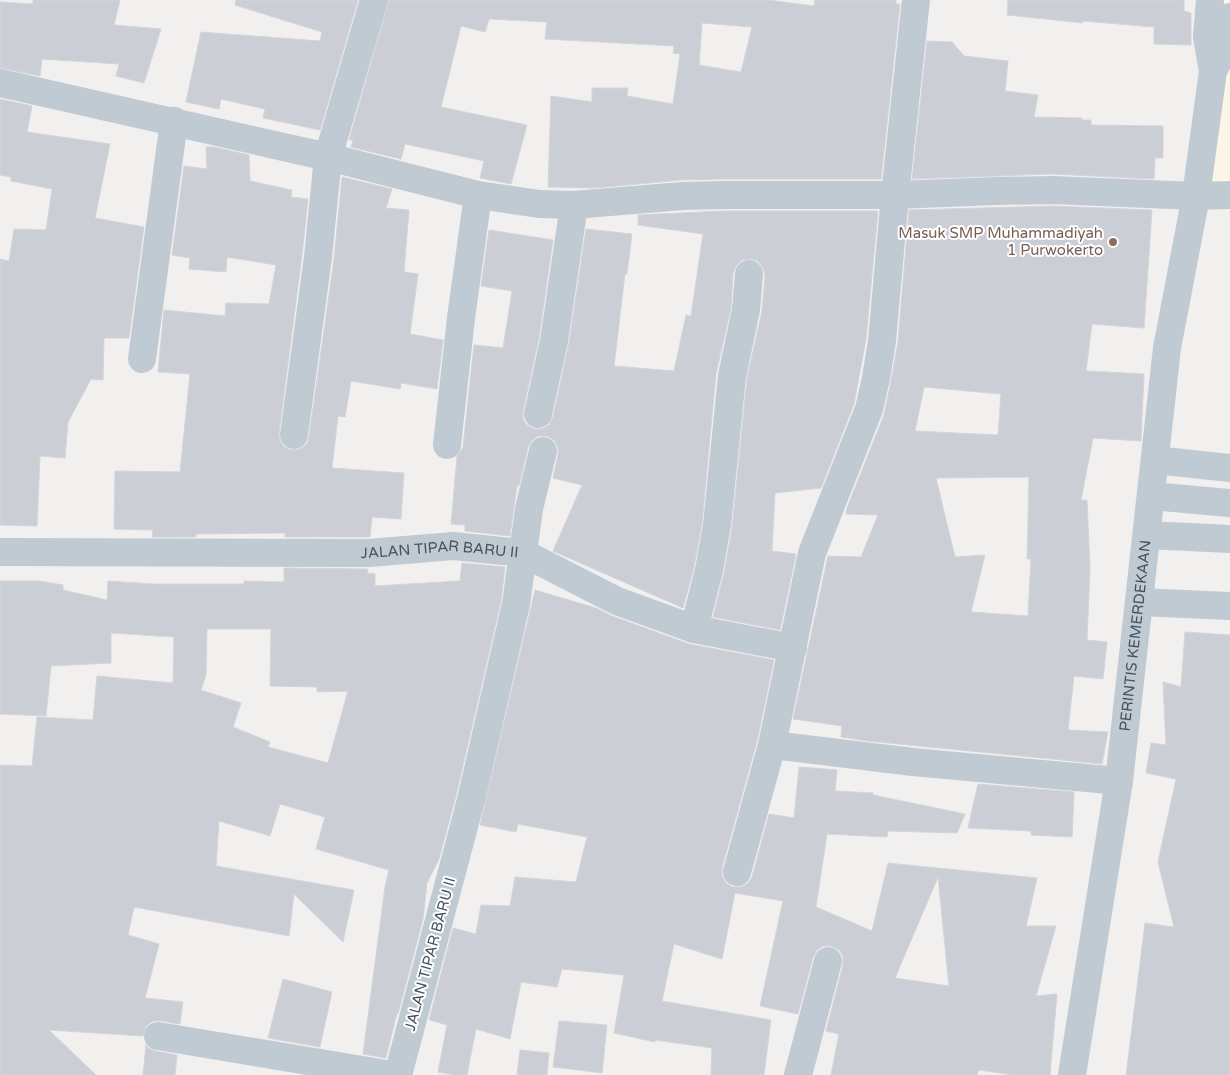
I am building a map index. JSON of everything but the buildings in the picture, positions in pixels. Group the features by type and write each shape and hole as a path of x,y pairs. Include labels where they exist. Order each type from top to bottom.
{"street":[{"path":"294,435 318,257 328,156 374,0"},
{"path":"737,872 772,745 812,553 869,409 876,378 882,341 895,194 916,0"},
{"path":"1210,0 1207,37 1213,71"},
{"path":"1213,71 1228,42 1230,17"},
{"name":"PERINTIS KEMERDEKAAN","path":"1072,1075 1119,781 1167,348 1196,196 1213,71"},
{"path":"0,84 328,156 478,195 539,204 574,205 682,196 1052,190 1196,196 1230,195"},
{"path":"142,359 174,121"},
{"path":"447,445 461,318 478,195"},
{"path":"538,414 554,340 574,205"},
{"path":"694,630 709,570 717,525 732,376 746,310 749,274"},
{"path":"543,451 529,509 523,553 617,601 694,630 793,648"},
{"path":"1155,460 1230,468"},
{"path":"1151,496 1230,503"},
{"path":"1146,534 1230,539"},
{"name":"JALAN TIPAR BARU II","path":"0,552 369,553 453,546 523,553 516,604 470,800 398,1075"},
{"path":"1139,602 1230,606"},
{"path":"772,745 912,762 1119,781"},
{"path":"798,1075 828,961"},
{"path":"158,1036 392,1075"}],"shaded area":[{"path":"1207,0 1230,0 1230,196 1196,196"}],"place":[{"name":"Masuk SMP Muhammadiyah 1 Purwokerto","path":"1113,242"}]}
